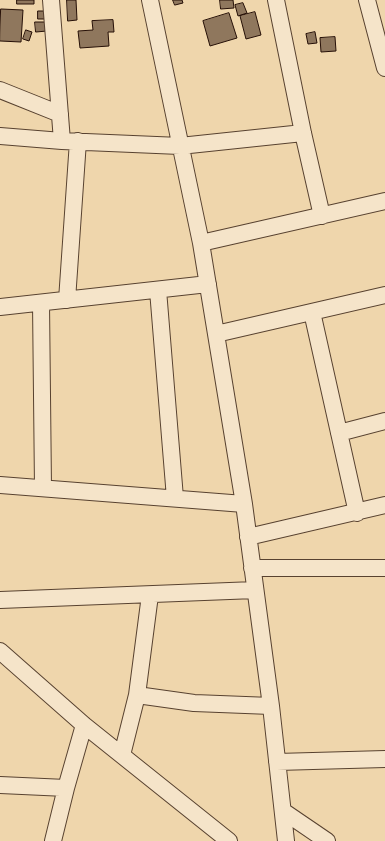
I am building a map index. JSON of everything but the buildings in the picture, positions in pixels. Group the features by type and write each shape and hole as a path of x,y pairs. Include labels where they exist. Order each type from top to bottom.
{"street":[{"path":"51,0 62,140"},
{"path":"150,0 201,244 244,504 271,706 286,841"},
{"path":"276,0 303,133 322,216"},
{"path":"367,0 384,62"},
{"path":"0,90 60,114"},
{"path":"0,136 180,146 303,133"},
{"path":"67,300 78,141"},
{"path":"201,244 385,201"},
{"path":"0,307 208,284"},
{"path":"158,290 175,498"},
{"path":"216,334 385,295"},
{"path":"41,302 43,488"},
{"path":"312,312 340,433 356,513"},
{"path":"340,433 385,421"},
{"path":"0,485 244,504"},
{"path":"248,537 385,505"},
{"path":"252,568 385,568"},
{"path":"0,600 255,590"},
{"path":"122,755 137,695 150,594"},
{"path":"0,651 84,725 229,841"},
{"path":"137,695 194,703 271,706"},
{"path":"53,841 84,725"},
{"path":"277,762 385,759"},
{"path":"0,785 66,788"},
{"path":"283,811 327,841"}]}
